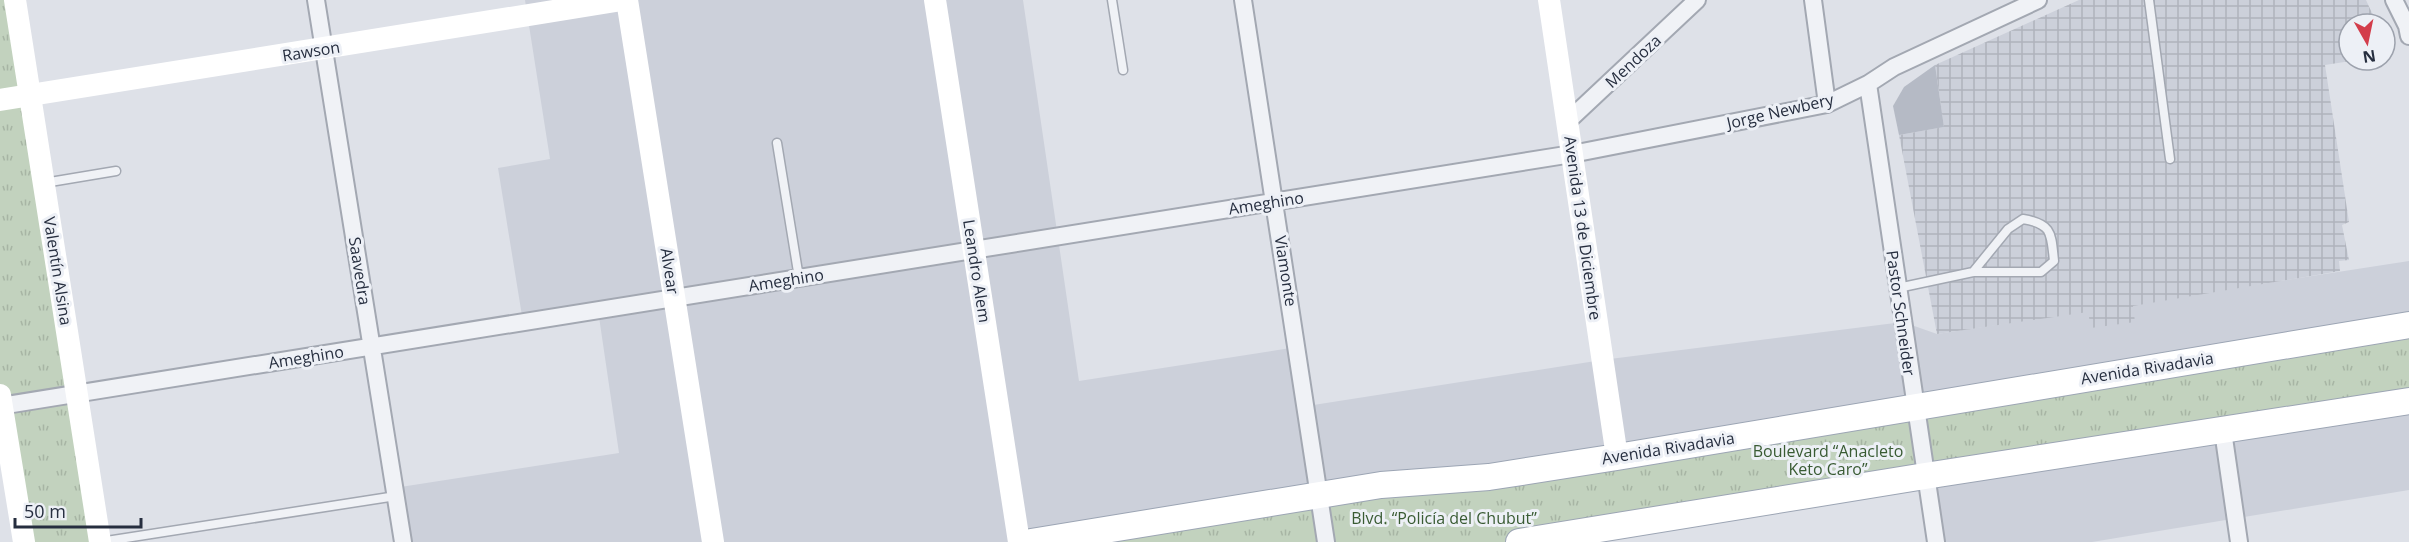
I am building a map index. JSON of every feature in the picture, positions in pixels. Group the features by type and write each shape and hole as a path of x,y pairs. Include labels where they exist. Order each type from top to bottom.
{"main road":[{"name":"Valentín Alsina","path":"15,0 100,542"},
{"name":"Rawson","path":"0,100 625,0"},
{"name":"Alvear","path":"625,0 713,542"},
{"name":"Leandro Alem","path":"935,0 1019,542"},
{"name":"Avenida 13 de Diciembre","path":"1549,0 1617,457"},
{"name":"Avenida Rivadavia","path":"1031,542 1381,486 1489,477 1617,457 2409,325"},
{"path":"1518,542 1633,533 1925,476 2409,401"},
{"path":"1,403 24,542"}],"street":[{"name":"Saavedra","path":"316,0 403,542"},
{"name":"Viamonte","path":"1243,0 1326,542"},
{"name":"Mendoza","path":"1568,121 1697,0"},
{"path":"1813,0 1827,104"},
{"name":"Jorge Newbery","path":"1572,153 1827,104 1868,84 1894,67 2038,0"},
{"path":"2394,0 2408,29"},
{"name":"Pastor Schneider","path":"1868,84 1936,542"},
{"name":"Ameghino","path":"1,403 77,394 1572,153"},
{"path":"2223,431 2240,542"}],"lane":[{"path":"1112,0 1123,70"},
{"path":"2149,0 2170,159"},
{"path":"777,143 799,278"},
{"path":"44,183 116,171"},
{"path":"1898,288 1973,272 2041,272 2054,261 2050,232 2040,222 2023,219 2008,229 1973,272"},
{"path":"100,542 396,495"}],"shaded area":[{"path":"525,0 1023,0 1079,381 1297,347 1307,406 1602,360 1903,322 1937,334 2409,261 2409,490 2092,542 1936,542 1913,407 1031,542 403,542 394,488 619,453 598,310 523,322 498,168 550,159"},
{"path":"2079,0 2366,0 2372,12 2337,12 2337,63 2325,65 2349,222 2342,225 2349,260 2339,261 2340,271 2133,306 2135,322 2091,328 2088,312 1937,334 1899,135 1944,127 1935,65"}],"green space":[{"path":"0,0 15,0 100,542 24,542 0,395"},
{"path":"2409,325 2409,401 1519,542 1031,542"}],"building":[{"path":"1935,65 1944,127 1899,135 1893,106 1904,87"}],"park label":[{"name":"Boulevard “Anacleto Keto Caro”","path":"1828,460"},
{"name":"Blvd. “Policía del Chubut”","path":"1444,518"}]}
